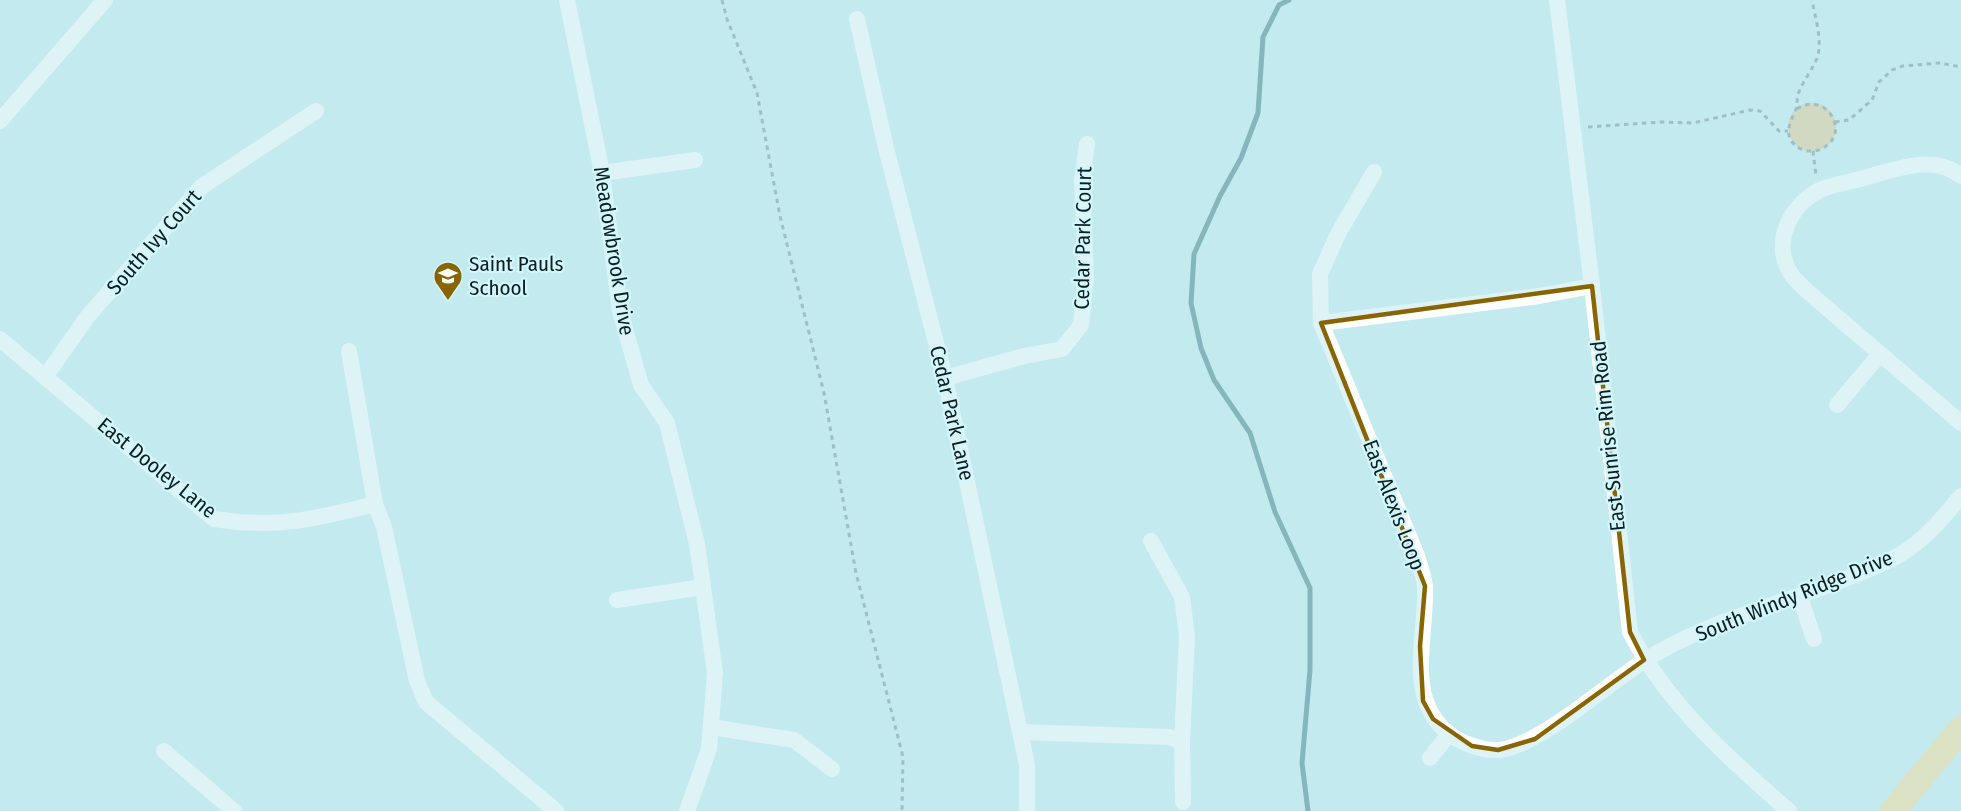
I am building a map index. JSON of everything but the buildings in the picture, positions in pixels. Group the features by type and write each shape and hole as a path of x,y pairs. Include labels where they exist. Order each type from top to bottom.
{"main road":[{"path":"1893,811 1961,729"}],"street":[{"path":"0,122 105,0"},
{"name":"Meadowbrook Drive","path":"567,0 602,173 620,310 641,385 667,423 697,544 715,673 709,749 687,811"},
{"name":"East Sunrise Rim Road","path":"1557,0 1592,286 1630,632 1644,660 1691,717 1737,765 1789,811"},
{"name":"Cedar Park Lane","path":"857,19 945,378 1027,765 1027,811"},
{"name":"South Ivy Court","path":"45,377 88,316 201,187 316,111"},
{"name":"Cedar Park Court","path":"945,378 1024,356 1062,350 1081,326 1086,276 1083,181 1087,144"},
{"path":"602,173 694,160"},
{"path":"1961,176 1938,166 1917,164 1821,190 1800,203 1787,222 1782,245 1790,273 1807,291 1961,423"},
{"path":"1374,172 1338,234 1320,274 1321,323 1539,296 1592,286"},
{"name":"East Alexis Loop","path":"1321,323 1416,553 1425,586 1420,646 1423,701 1432,719 1449,734 1472,746 1498,750 1535,739 1644,660"},
{"name":"East Dooley Lane","path":"0,339 214,519 243,524 305,522 375,504"},
{"path":"349,351 375,504 384,527 417,681 426,702 556,811"},
{"path":"1838,405 1880,354"},
{"name":"South Windy Ridge Drive","path":"1644,660 1669,646 1746,614 1800,597 1882,564 1911,548 1961,496"},
{"path":"1151,540 1182,597 1187,636 1182,742 1183,802"},
{"path":"617,600 703,587"},
{"path":"1800,597 1815,639"},
{"path":"711,727 794,741 832,770"},
{"path":"1020,732 1169,737 1182,742"},
{"path":"1430,758 1449,734"},
{"path":"164,751 234,811"}],"path":[{"path":"722,0 727,19 757,93 780,216 824,393 855,573 903,757 902,811"},
{"path":"1797,109 1798,94 1815,62 1819,45 1812,0"},
{"path":"1835,122 1849,120 1872,100 1879,82 1892,70 1903,66 1940,63 1961,67"},
{"path":"1810,103 1818,104 1832,114 1835,122 1834,137 1829,144 1813,151 1795,144 1788,131 1791,116 1797,109 1810,103"},
{"path":"1573,128 1661,122 1693,123 1750,110 1760,111 1779,131 1788,131"},
{"path":"1813,151 1815,173 1821,190"}],"highlighted area":[{"path":"1592,286 1630,632 1644,660 1535,739 1498,750 1472,746 1433,719 1423,701 1420,646 1425,586 1321,323"}],"shaded area":[{"path":"1812,103 1829,110 1836,127 1829,144 1812,151 1795,144 1788,127 1795,110"}],"waterway":[{"path":"1289,0 1279,5 1263,37 1258,113 1241,158 1220,196 1194,254 1191,303 1201,348 1214,380 1250,433 1275,512 1310,588 1310,670 1302,763 1308,811"}],"place":[{"name":"Saint Pauls School","path":"448,302"}]}
